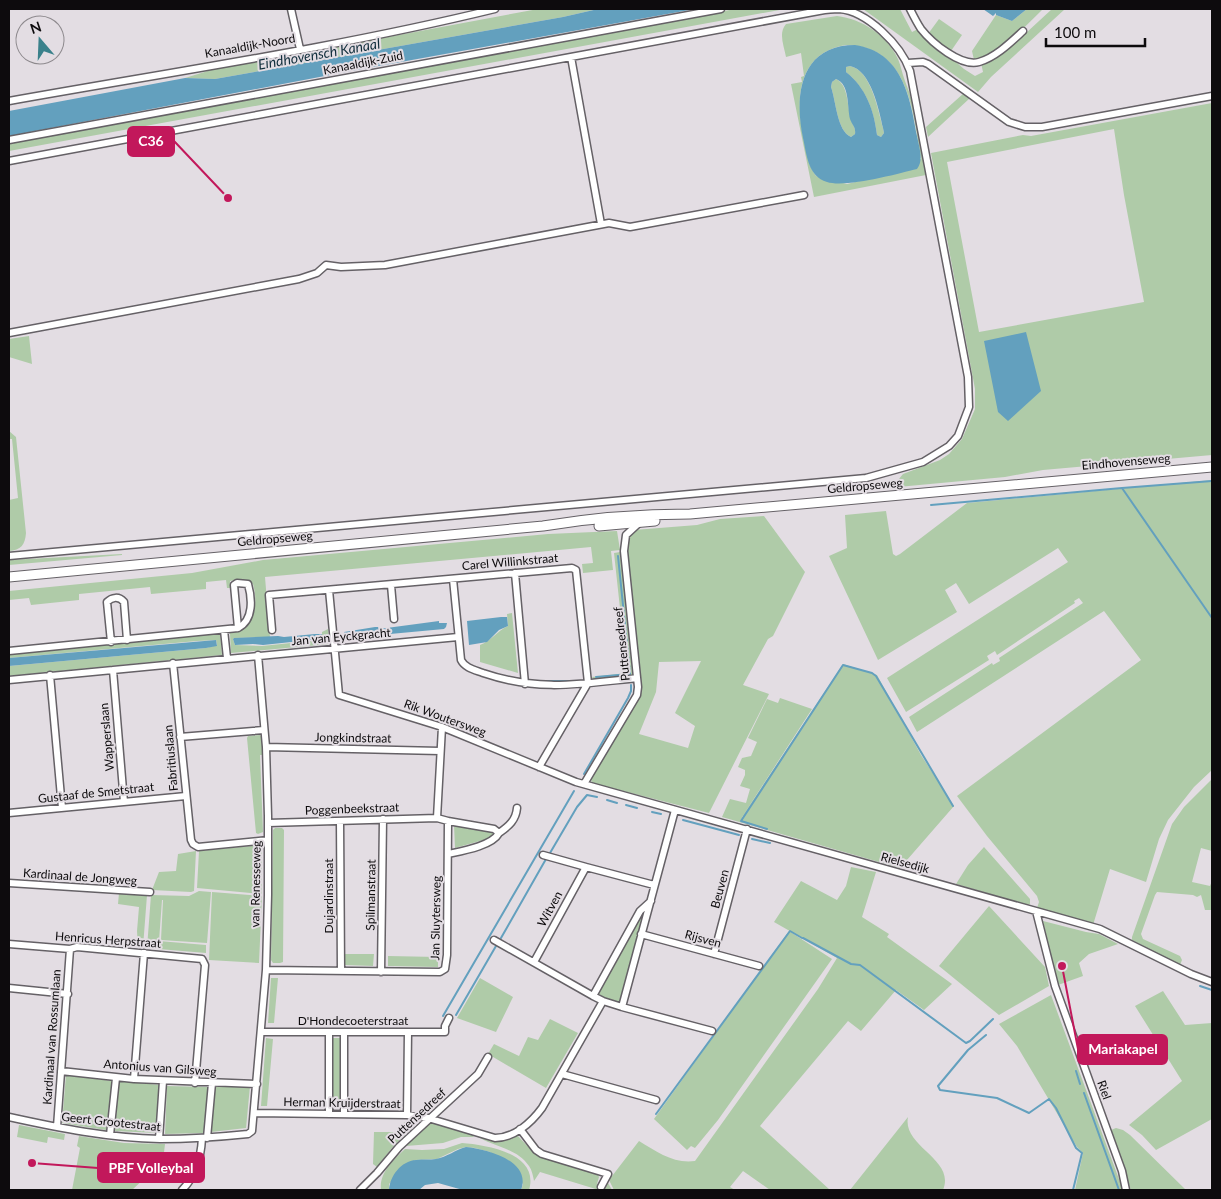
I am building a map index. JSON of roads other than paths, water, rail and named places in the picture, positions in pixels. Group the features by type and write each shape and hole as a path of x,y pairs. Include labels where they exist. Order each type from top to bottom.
{"main road":[{"name":"Eindhovenseweg","path":"1042,482 1212,467"},
{"name":"Geldropseweg","path":"9,577 574,522 665,514 802,507 1042,482"},
{"name":"Geldropseweg","path":"543,526 566,527 640,523 690,514"}],"street":[{"path":"291,9 300,49"},
{"name":"Kanaaldijk-Noord","path":"9,101 300,49 421,26 495,9"},
{"name":"Kanaaldijk-Zuid","path":"9,140 721,9"},
{"path":"9,161 571,56 838,9 856,13 881,30 897,45 908,64 917,102 970,390 969,407 958,436 949,446 923,462 894,472 857,479 9,556"},
{"path":"910,9 926,35 950,54 969,63 986,59 1024,31"},
{"path":"571,56 602,224"},
{"path":"908,64 923,62 928,64 1009,122 1025,127 1042,127 1212,96"},
{"path":"9,333 299,278 317,273 326,265 340,267 385,265 602,224 609,223 630,227 804,195"},
{"name":"Puttensedreef","path":"584,784 636,699 638,691 624,550 626,535 631,528 640,523"},
{"name":"Carel Willinkstraat","path":"272,630 269,595 572,568 576,570 588,683"},
{"path":"515,573 525,684"},
{"path":"453,579 461,660 466,666 499,678 525,684 560,686 637,678"},
{"path":"9,651 238,628 245,623 250,610 252,597 248,584 237,583 234,585 238,628"},
{"path":"391,585 394,619"},
{"path":"329,590 334,649"},
{"path":"110,642 107,602 113,598 121,599 124,602 127,640"},
{"path":"224,630 227,658"},
{"name":"Jan van Eyckgracht","path":"9,680 458,637"},
{"name":"Rik Woutersweg","path":"334,649 339,695 442,727 584,784"},
{"name":"van Renesseweg","path":"255,1113 266,970 268,840 266,747 258,655"},
{"name":"Fabritiuslaan","path":"173,663 186,796 193,844 198,846 268,840"},
{"name":"Wapperslaan","path":"112,670 124,802"},
{"path":"50,675 62,808"},
{"path":"539,766 588,683"},
{"path":"442,727 437,818 494,829 499,833"},
{"path":"180,737 264,730"},
{"name":"Jongkindstraat","path":"266,747 440,751"},
{"name":"Rielsedijk","path":"584,784 1100,929 1191,974 1212,982"},
{"name":"Gustaaf de Smetstraat","path":"9,813 186,796"},
{"path":"448,854 490,842 496,838 515,818 517,808"},
{"path":"622,1007 675,810"},
{"name":"Poggenbeekstraat","path":"268,823 437,818"},
{"name":"Spilmanstraat","path":"381,972 383,819"},
{"name":"Dujardinstraat","path":"340,821 341,971"},
{"name":"Jan Sluytersweg","path":"266,970 440,972 445,969 448,821"},
{"name":"Beuven","path":"714,954 747,830"},
{"path":"543,855 654,885"},
{"name":"Witven","path":"534,962 586,867"},
{"name":"Kardinaal de Jongweg","path":"9,884 150,892"},
{"path":"593,996 640,911 650,901"},
{"name":"Riel","path":"1036,911 1055,986 1122,1171 1126,1190"},
{"name":"Rijsven","path":"641,934 760,966"},
{"path":"494,940 602,1001 712,1031"},
{"name":"Henricus Herpstraat","path":"9,944 70,949 77,947 200,957 205,965 195,1082"},
{"name":"Kardinaal van Rossumlaan","path":"57,1127 70,949"},
{"path":"134,1079 144,953"},
{"path":"9,988 68,994"},
{"path":"428,1118 495,1138 511,1136 537,1116 602,1001"},
{"name":"D'Hondecoeterstraat","path":"260,1032 445,1032 444,1026 449,1018"},
{"path":"329,1032 329,1114"},
{"path":"344,1032 344,1114"},
{"path":"408,1032 408,1114"},
{"name":"Puttensedreef","path":"360,1190 428,1118 478,1074 488,1058"},
{"name":"Antonius van Gilsweg","path":"61,1071 116,1078 257,1084"},
{"path":"562,1074 656,1100"},
{"path":"110,1135 116,1078"},
{"path":"159,1139 163,1081"},
{"path":"182,1190 190,1181 198,1164 205,1138 212,1083"},
{"name":"Herman Kruijderstraat","path":"255,1113 408,1114 428,1118"},
{"name":"Geert Grootestraat","path":"9,1117 110,1135 159,1139 205,1138 248,1134 252,1131 255,1113"},
{"path":"520,1129 536,1150 542,1154 608,1174 601,1187"}],"water":[{"path":"598,9 695,9 351,71 9,136 9,111 185,78 215,79 563,17"},
{"path":"983,9 1027,9 1012,21 996,15 996,13 993,16"},
{"path":"855,45 871,49 884,57 901,78 911,106 920,153 920,162 917,169 871,180 846,183 827,182 812,170 807,158 800,122 801,90 805,76 812,63 822,54 837,47","holes":["850,66 857,69 863,75 873,92 884,133 881,137 877,135 874,117 864,92 846,72 846,67","836,79 844,86 846,91 850,119 855,132 851,137 843,129 838,115 831,87 832,82"]},
{"path":"1026,332 1041,391 1008,421 998,412 984,341"},
{"path":"507,617 508,626 499,630 487,642 469,645 467,621"},
{"path":"439,621 439,623 447,623 444,629 347,638 344,632 375,627 379,629"},
{"path":"322,634 322,637 320,639 263,645 235,645 233,639 284,637"},
{"path":"216,640 217,646 206,648 9,666 9,658"},
{"path":"466,1147 485,1150 506,1158 514,1164 520,1171 523,1180 521,1190 463,1190 438,1183 425,1185 419,1190 389,1190 397,1170 406,1163 416,1160 440,1158"}],"waterway":[{"path":"1212,481 1122,488 1212,618"},
{"path":"931,505 1122,488"},
{"path":"596,677 630,674 618,556"},
{"path":"767,829 741,821 843,665 872,673 876,676 953,806"},
{"path":"537,681 574,681"},
{"path":"584,774 628,698 631,685"},
{"path":"443,1016 574,791"},
{"path":"550,853 577,807 587,795 597,797"},
{"path":"607,800 617,803"},
{"path":"626,805 637,808"},
{"path":"652,812 661,814"},
{"path":"683,820 739,835"},
{"path":"752,839 770,843"},
{"path":"501,938 546,859"},
{"path":"656,1114 790,931 802,938"},
{"path":"803,938 851,964 860,965 966,1043 993,1019"},
{"path":"456,1015 496,946"},
{"path":"1200,986 1212,990"},
{"path":"986,1035 968,1050 938,1086 940,1090 997,1098 1029,1113 1049,1099 1056,1108 1076,1148 1082,1153 1073,1190"},
{"path":"1076,1071 1080,1084"},
{"path":"1084,1093 1119,1190"}],"place":[{"name":"C36","path":"228,198"},
{"name":"Mariakapel","path":"1062,966"},
{"name":"PBF Volleybal","path":"32,1163"}],"water label":[{"name":"Eindhovensch Kanaal","path":"319,54"}]}
